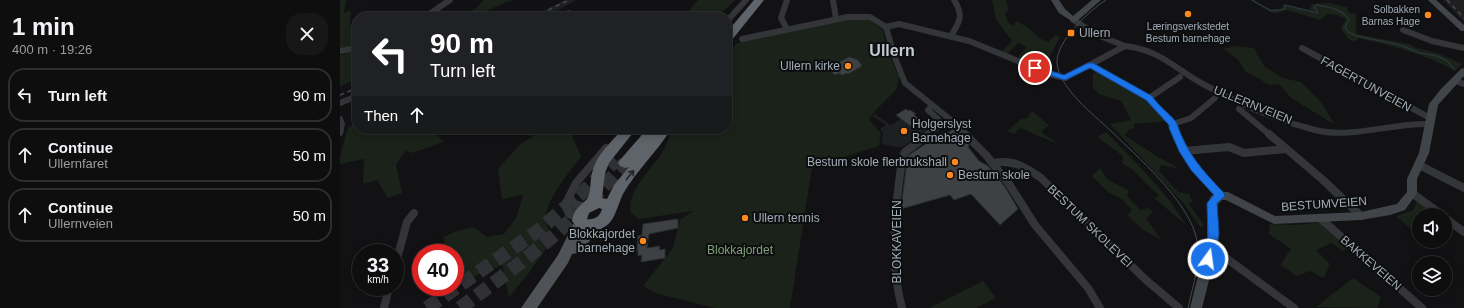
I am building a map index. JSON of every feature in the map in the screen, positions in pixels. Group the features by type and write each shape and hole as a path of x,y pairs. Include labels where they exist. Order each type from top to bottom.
{"highway":[{"path":"732,29 753,0"},
{"path":"732,29 759,0"},
{"path":"626,134 603,162 599,174 598,191 584,213 587,226 600,223 609,214 609,208 619,189 661,134"},
{"path":"640,134 620,162 649,134"},
{"path":"584,213 601,203 609,208"}],"main road":[{"path":"563,259 584,213"},
{"path":"528,308 563,259 600,223"}],"street":[{"path":"432,12 450,0"},
{"path":"732,15 746,0"},
{"path":"787,29 781,17 788,0"},
{"path":"833,0 836,19"},
{"path":"951,36 961,16 960,8 954,0"},
{"path":"1055,0 1062,11 1073,20 1097,0"},
{"path":"1432,0 1464,29"},
{"path":"742,39 836,19 860,16 878,21 886,27 895,58 905,83 966,133 993,163 1035,225 1088,288 1100,308"},
{"name":"ULLERNVEIEN","path":"1073,20 1100,36 1125,46 1154,53 1191,77 1234,99 1322,131 1340,133 1429,121"},
{"path":"886,27 899,24 951,36 984,46 1052,75 1065,78 1125,46"},
{"path":"1403,30 1432,41 1464,48"},
{"name":"FAGERTUNVEIEN","path":"1302,48 1429,121"},
{"path":"340,51 352,49"},
{"path":"1090,65 1149,98 1173,124 1173,128 1184,151 1220,196 1212,203 1214,232 1196,308"},
{"path":"1432,208 1412,193 1412,179 1424,153 1429,121 1434,104 1444,91 1459,83 1464,71"},
{"path":"1149,98 1180,77"},
{"path":"340,103 352,98"},
{"name":"ULLERNVEIEN","path":"1173,124 1185,122 1194,117 1216,98"},
{"name":"BLOKKAVEIEN","path":"902,308 898,292 896,272 895,211 903,156 905,152 940,126 939,119 928,110 932,105"},
{"path":"1239,109 1361,216"},
{"path":"340,119 342,124 340,133"},
{"path":"584,213 569,214 565,206 581,176 619,134"},
{"path":"1184,151 1229,147 1244,153 1286,149"},
{"name":"BESTUM SKOLEVEI","path":"993,163 1004,160 1023,166 1035,174 1141,276 1179,308"},
{"path":"1419,165 1464,188"},
{"name":"BESTUMVEIEN","path":"1220,196 1228,196 1236,199 1259,214 1274,220 1361,216 1390,211 1401,207 1412,193"},
{"path":"569,197 584,213"},
{"path":"401,244 407,222 414,213"},
{"name":"BAKKEVEIEN","path":"1320,218 1422,308"},
{"path":"1452,223 1464,232"},
{"path":"1211,247 1294,308"},
{"path":"384,308 387,296"}],"shaded area":[{"path":"565,0 576,0 555,12 540,12"},
{"path":"1443,0 1464,0 1464,22 1452,9"},
{"name":"Holgerslyst Barnehage","path":"875,114 890,125 901,119 917,130 922,127 927,130 901,148 882,144 883,132 880,129 885,126 885,124 872,116"}],"green space":[{"path":"340,0 346,0 344,13 351,10 350,25 352,25 352,47 340,50"},
{"path":"484,0 512,0 484,12 469,12 475,9"},
{"path":"698,0 735,0 722,12 688,12"},
{"path":"992,0 1006,0 1009,10 1005,13 1008,22 1014,26 1016,21 1029,28 1039,38 1048,42 1056,35 1060,37 1050,56 1051,72 1017,58 1027,47 1018,43 1007,54 1002,51 1012,41 996,19"},
{"path":"1328,3 1347,7 1349,13 1356,14 1356,34 1409,44 1416,48 1437,53 1462,64 1455,71 1420,55 1395,47 1358,38 1355,42 1348,39 1341,28 1346,19 1336,15 1328,14 1320,20 1287,10 1275,14 1268,9 1281,9 1284,4 1309,10 1312,4"},
{"name":"Blokkajordet","path":"851,19 869,20 883,30 886,48 899,77 896,90 874,112 869,120 881,133 879,146 812,167 790,308 715,308 655,293 643,286 673,248 680,220 693,211 639,219 631,213 630,205 632,197 641,180 663,151 671,134 732,134 732,50 736,44 742,41"},
{"path":"1233,46 1254,48 1264,66 1283,78 1301,82 1321,102 1335,125 1291,98 1279,84 1270,85 1246,72 1238,60 1224,49"},
{"path":"352,52 352,81 340,86 340,55"},
{"path":"1097,71 1142,96 1168,121 1134,124 1135,128 1130,129 1124,135 1180,169 1161,165 1159,171 1178,192 1189,194 1193,202 1188,203 1204,225 1201,228 1185,205 1110,124 1131,120 1121,101 1099,94 1093,88 1093,74"},
{"path":"1032,111 1049,125 1041,132 1060,145 1020,128 1014,134 1007,131 1021,119 1027,118"},
{"path":"352,125 352,134 432,134 444,142 412,153 406,150 396,164 402,193 388,198 377,180 363,184 364,159 340,164 340,157 348,127"},
{"path":"1106,132 1159,188 1178,212 1186,225 1154,198 1159,196 1133,170 1122,163 1123,156 1097,137"},
{"path":"537,134 571,134 581,156 554,194 547,211 547,224 553,239 529,273 509,297 502,265 464,280 464,244 444,244 444,237 457,231 474,227 487,237 504,234 516,218 523,195 502,199 498,169 520,144"},
{"path":"1100,168 1107,179 1129,191 1127,196 1140,210 1148,208 1153,212 1146,218 1161,240 1142,229 1127,215 1132,210 1122,199 1109,193 1092,176"},
{"path":"1418,199 1430,208 1414,208"},
{"path":"1412,210 1412,230 1396,216"},
{"path":"1323,222 1351,248 1342,251 1332,243 1316,250 1330,264 1324,278 1310,271 1297,276 1280,265 1291,249 1269,234 1270,224 1295,225"},
{"path":"1353,278 1381,297 1377,308 1316,307"},
{"path":"983,281 996,298 976,308 929,308"}],"building":[{"name":"Ullern kirke","path":"849,57 858,60 862,66 848,74 842,75 839,73 835,75 831,71 834,69 832,67"},
{"path":"906,109 916,114 914,115 922,121 912,127 896,115"},
{"name":"Bestum skole","path":"953,129 969,145 968,147 979,161 988,166 1005,187 1018,209 1000,225 971,194 954,200 950,195 901,209 909,155 945,131 948,133"},
{"name":"Blokkajordet barnehage","path":"678,219 678,228 649,234 647,248 660,246 659,250 665,249 665,258 641,262 642,255 638,256 637,251 638,236 642,235 643,224"}],"waterway":[{"path":"1252,0 1271,11 1285,9 1285,5 1317,13 1318,12 1314,7 1317,5 1335,9 1343,13 1349,20 1345,27 1348,32 1357,36 1400,45 1420,53 1437,56 1447,61 1454,69"}],"tunnel":[{"path":"427,308 539,230 582,193 616,160"},
{"path":"460,308 518,265 559,231 586,205 625,163"}],"tram line":[{"path":"1106,0 1091,11 1075,27 1062,45 1058,54 1057,63 1059,72 1063,82 1078,100 1134,153 1171,192 1189,220 1197,242 1198,261 1188,308"}],"railway":[{"path":"544,12 569,0"},
{"path":"1447,0 1464,18"},
{"path":"340,95 352,90"}],"place":[{"name":"Læringsverkstedet Bestum barnehage","path":"1188,14"},
{"name":"Solbakken Barnas Hage","path":"1428,15"},
{"name":"Ullern","path":"1071,33"},
{"name":"Ullern kirke","path":"848,66"},
{"name":"Holgerslyst Barnehage","path":"904,131"},
{"name":"Bestum skole flerbrukshall","path":"955,162"},
{"name":"Bestum skole","path":"950,175"},
{"name":"Ullern tennis","path":"745,218"},
{"name":"Blokkajordet barnehage","path":"643,241"}],"district":[{"name":"Ullern","path":"892,50"}],"route":[{"path":"1035,68 1052,75 1065,78 1090,65 1149,98 1173,124 1173,128 1184,151 1194,167 1220,196 1213,200 1212,203 1213,234 1208,259"}]}
